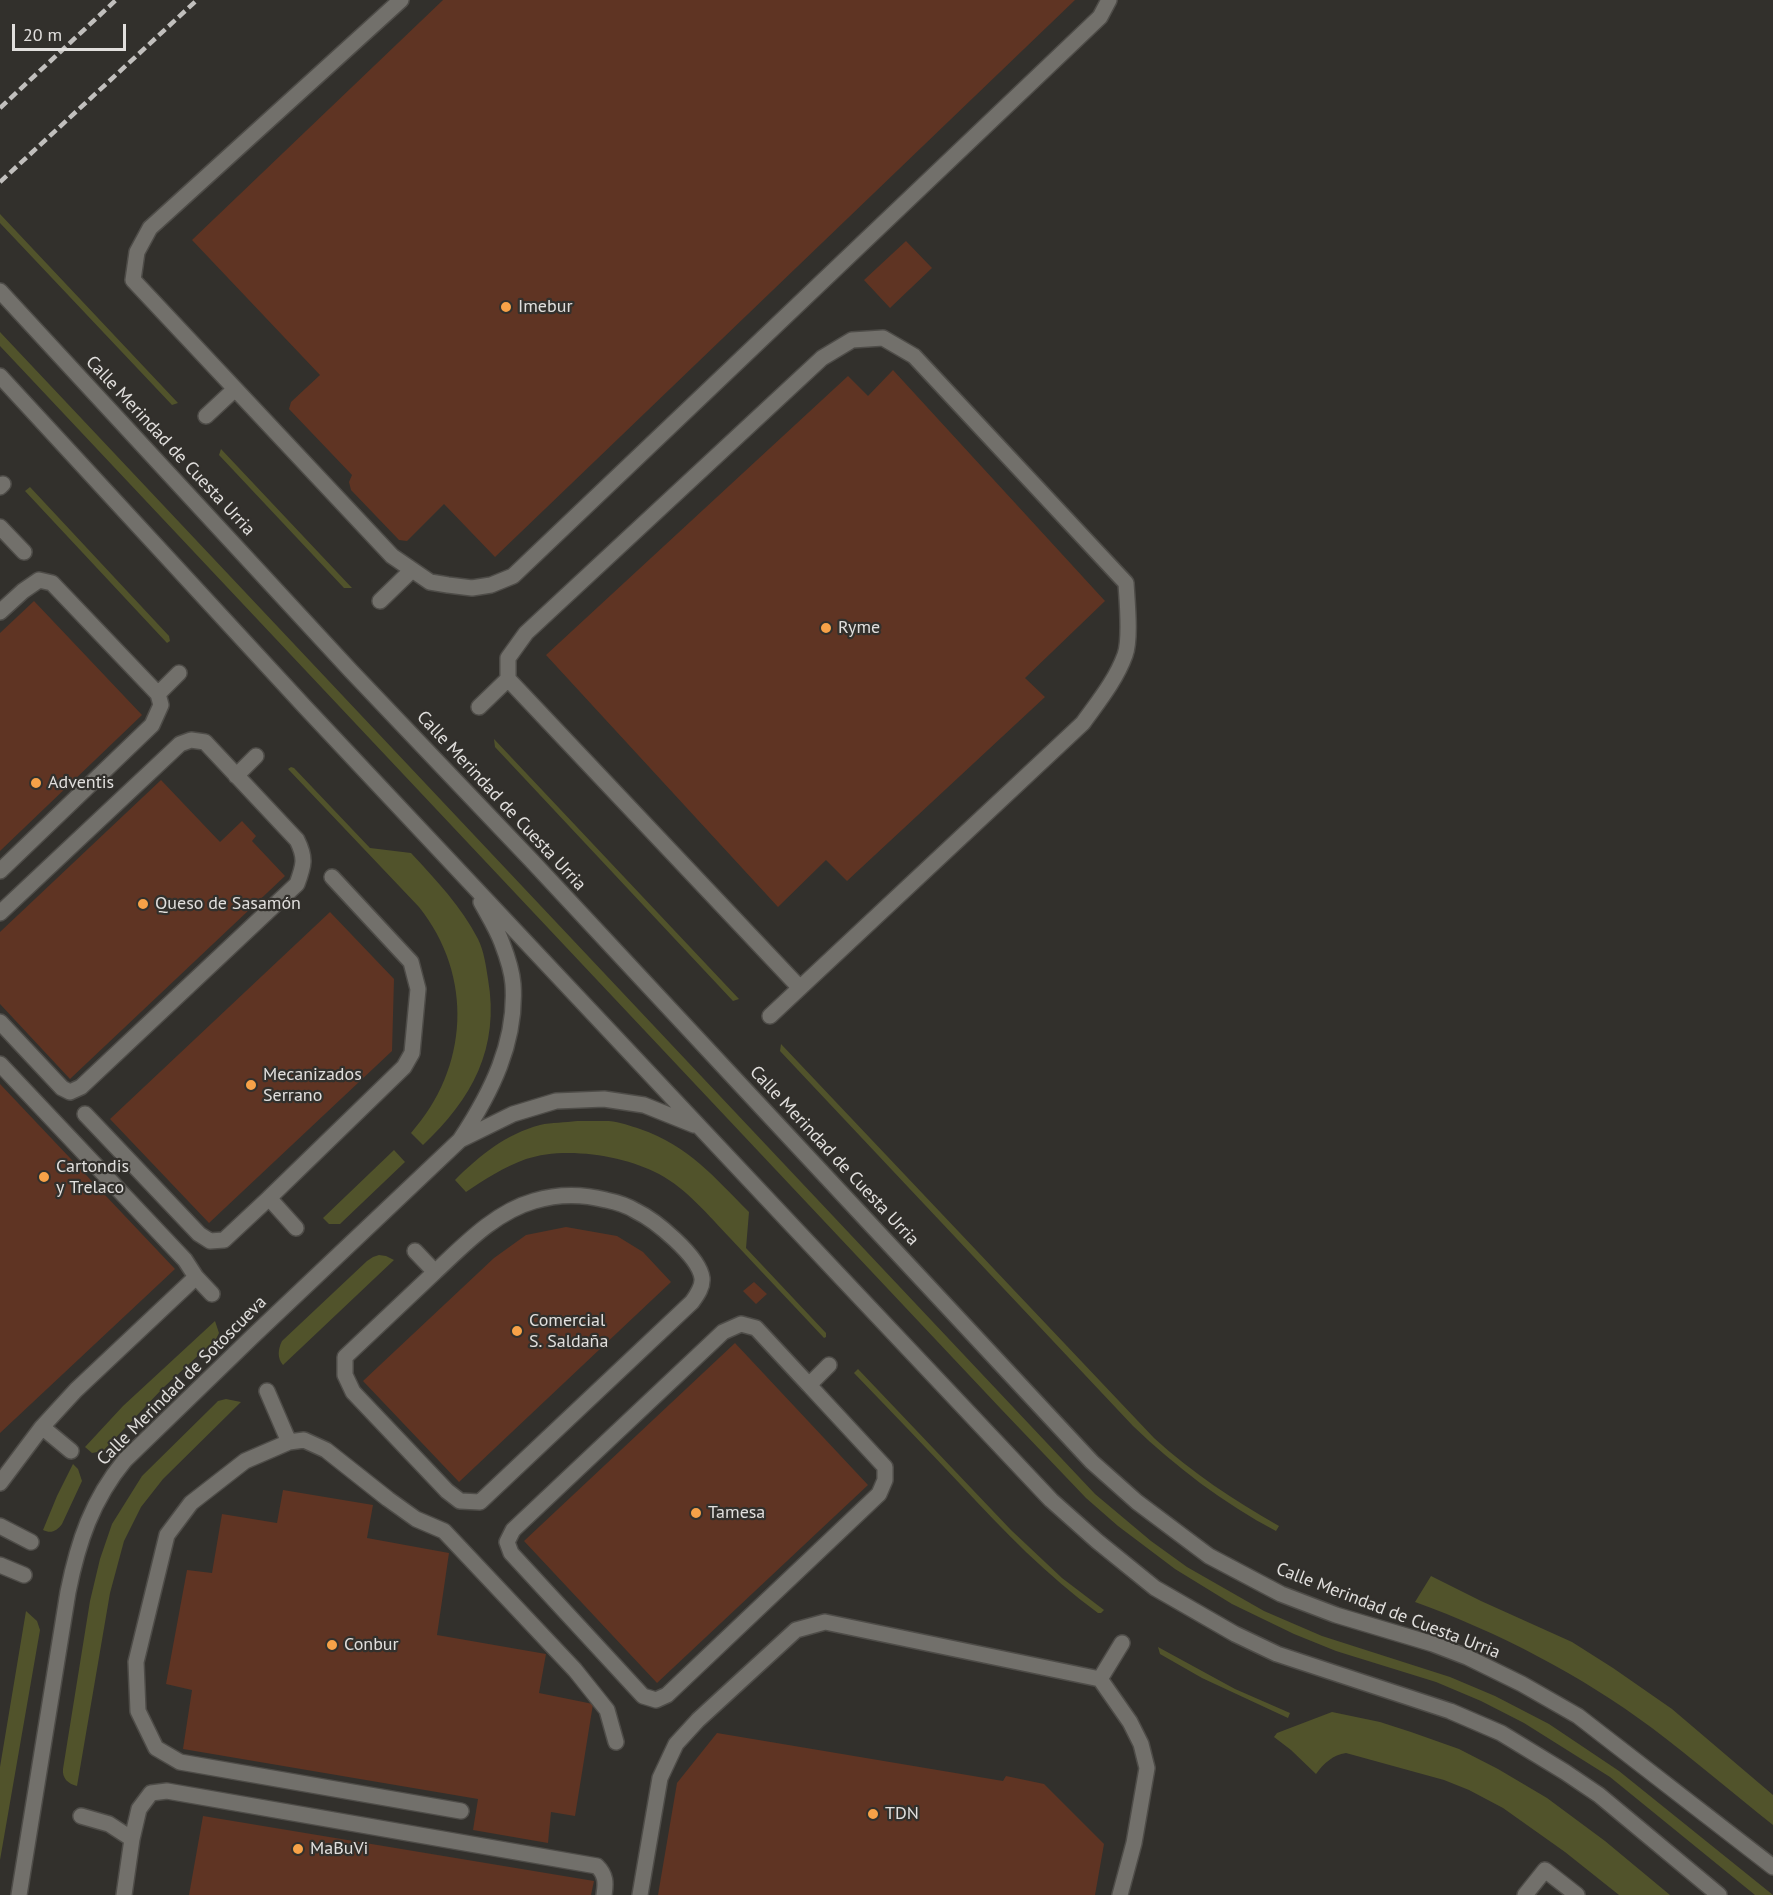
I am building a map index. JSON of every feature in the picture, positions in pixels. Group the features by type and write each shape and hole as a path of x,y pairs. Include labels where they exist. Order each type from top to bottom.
{"street":[{"path":"401,0 150,228 137,252 133,279 392,555 430,582 472,588 491,585 513,576 1100,18 1110,0"},
{"name":"Calle Merindad de Cuesta Urria","path":"0,291 344,664 508,836 1092,1462 1137,1502 1209,1556 1281,1594 1336,1615 1433,1644 1467,1658 1553,1701 1595,1728 1773,1867"},
{"path":"770,1016 800,988 1083,723 1109,687 1126,653 1128,614 1126,583 914,356 883,338 852,340 822,358 526,633 508,658 508,679 800,988"},
{"path":"0,376 470,882 1051,1500 1097,1541 1155,1588 1227,1629 1277,1654 1450,1712 1501,1733 1565,1772 1599,1796 1719,1895"},
{"path":"206,416 235,389"},
{"path":"0,527 24,552"},
{"path":"380,601 412,570"},
{"path":"0,612 39,580 52,582 158,694 161,705 152,725 0,871"},
{"path":"158,694 179,673"},
{"path":"480,707 508,679"},
{"path":"0,913 180,744 191,740 205,742 297,840 303,852 304,864 297,884 81,1087 70,1092 62,1088 0,1022"},
{"path":"236,776 256,756"},
{"path":"85,1114 199,1234 210,1241 224,1240 268,1198 404,1067 412,1053 418,989 411,962 332,877"},
{"name":"Calle Merindad de Sotoscueva","path":"19,1895 74,1564 85,1526 110,1479 125,1460 253,1336 460,1140 495,1081 509,1037 513,1012 513,981 502,941 470,882"},
{"path":"0,1064 185,1260 196,1277 212,1294"},
{"name":"Calle Merindad de Sotoscueva","path":"460,1140 513,1114 556,1101 604,1099 644,1105 700,1127"},
{"path":"569,1195 607,1200 637,1211 672,1237 694,1259 700,1268 703,1280 700,1291 692,1302 480,1502 460,1501 447,1491 353,1392 345,1376 345,1357 435,1272 482,1230 506,1213 534,1200 569,1195"},
{"path":"268,1198 296,1228"},
{"path":"415,1251 435,1272"},
{"path":"0,1483 42,1427 76,1390 196,1277"},
{"path":"741,1324 756,1328 809,1385 885,1467 885,1480 879,1494 668,1695 656,1700 643,1696 511,1553 507,1542 513,1530 723,1332 741,1324"},
{"path":"809,1385 829,1365"},
{"path":"267,1391 289,1442"},
{"path":"42,1427 71,1450"},
{"path":"461,1811 180,1762 156,1748 138,1711 136,1662 167,1535 190,1503 245,1461 289,1442 304,1440 326,1450 388,1500 416,1519 444,1531 575,1670 607,1710 616,1742"},
{"path":"0,1526 31,1542"},
{"path":"0,1565 24,1575"},
{"path":"640,1895 660,1778 676,1744 698,1720 796,1630 825,1622 1100,1679 1130,1722 1141,1744 1147,1768 1134,1842 1120,1895"},
{"path":"1100,1679 1122,1643"},
{"path":"124,1895 139,1809 152,1793 167,1791 597,1866 603,1872 606,1883 604,1895"},
{"path":"81,1816 109,1824 132,1839"},
{"path":"1525,1895 1545,1870 1577,1895"}],"green space":[{"path":"0,214 178,403 172,405 0,223"},
{"path":"0,332 1095,1494 1151,1541 1187,1567 1264,1611 1322,1636 1450,1677 1495,1696 1549,1724 1619,1771 1773,1895 1755,1895 1610,1777 1524,1723 1436,1682 1336,1651 1294,1634 1232,1604 1175,1569 1118,1526 1086,1498 0,346"},
{"path":"221,449 352,588 344,588 219,455"},
{"path":"30,487 169,636 170,641 167,643 25,491"},
{"path":"494,739 739,999 733,1001 495,747"},
{"path":"291,767 370,848 411,853 456,904 482,948 491,1004 486,1050 478,1071 456,1109 423,1145 411,1133 430,1107 444,1080 454,1051 457,1022 456,992 449,962 437,934 419,907 288,769"},
{"path":"781,1044 1154,1438 1214,1485 1279,1526 1276,1531 1237,1509 1201,1483 1133,1426 780,1051"},
{"path":"613,1122 640,1129 673,1144 700,1164 749,1212 746,1248 826,1333 826,1337 824,1338 688,1195 669,1180 645,1167 594,1154 558,1153 518,1162 466,1192 455,1180 484,1154 516,1134 549,1123"},
{"path":"394,1150 405,1162 340,1224 329,1224 323,1218"},
{"path":"379,1255 394,1260 283,1365 279,1353 282,1341 367,1261"},
{"path":"215,1321 219,1333 216,1339 164,1387 103,1451 92,1453 85,1447 123,1406"},
{"path":"858,1369 1011,1530 1062,1578 1104,1610 1098,1613 1079,1599 1026,1552 854,1373"},
{"path":"226,1399 241,1402 163,1479 141,1507 124,1541 110,1593 77,1786 74,1785 65,1778 63,1769 90,1601 100,1559 112,1524 142,1476 218,1401"},
{"path":"73,1464 78,1469 82,1481 62,1524 51,1532 43,1530 57,1496"},
{"path":"1431,1576 1572,1642 1672,1709 1773,1795 1773,1825 1652,1728 1597,1690 1508,1641 1415,1602"},
{"path":"26,1611 37,1621 40,1630 0,1860 0,1767"},
{"path":"1158,1647 1235,1689 1290,1713 1288,1718 1202,1678 1160,1654"},
{"path":"1332,1712 1380,1722 1411,1732 1459,1749 1498,1769 1547,1798 1605,1841 1670,1895 1619,1895 1565,1852 1503,1808 1444,1780 1346,1753 1329,1760 1316,1774 1274,1737 1277,1733"}],"building":[{"name":"Imebur","path":"443,0 1075,0 495,557 444,504 407,541 399,540 351,490 349,482 352,475 289,409 291,402 320,375 192,240"},
{"path":"906,241 932,268 890,308 864,280"},
{"name":"Ryme","path":"893,370 1105,601 1025,678 1045,697 847,881 826,860 778,907 546,655 848,376 868,396"},
{"name":"Adventis","path":"34,601 142,715 0,851 0,633"},
{"name":"Queso de Sasamón","path":"161,780 220,842 242,821 256,836 252,841 285,876 70,1079 0,1004 0,932"},
{"name":"Mecanizados Serrano","path":"330,912 394,979 392,1051 209,1223 110,1119"},
{"name":"Cartondis y Trelaco","path":"0,1084 175,1269 0,1433"},
{"name":"Comercial S. Saldaña","path":"566,1227 617,1236 643,1252 671,1282 459,1482 363,1381 494,1258 526,1235"},
{"path":"754,1282 767,1294 756,1304 743,1291"},
{"name":"Tamesa","path":"735,1343 868,1485 657,1683 524,1541"},
{"name":"Conbur","path":"283,1490 373,1505 367,1538 449,1553 437,1635 546,1654 539,1693 593,1704 575,1816 551,1812 548,1843 473,1830 478,1799 183,1749 192,1690 166,1684 187,1570 212,1573 222,1514 277,1523"},
{"name":"TDN","path":"717,1733 1003,1781 1006,1776 1044,1784 1104,1844 1095,1895 658,1895 677,1783"},
{"name":"MaBuVi","path":"203,1816 594,1881 591,1895 189,1895"}],"railway":[{"path":"0,108 116,0"},
{"path":"0,182 197,0"}],"place":[{"name":"Imebur","path":"506,307"},
{"name":"Ryme","path":"826,628"},
{"name":"Adventis","path":"36,783"},
{"name":"Queso de Sasamón","path":"143,904"},
{"name":"Mecanizados Serrano","path":"251,1085"},
{"name":"Cartondis y Trelaco","path":"44,1177"},
{"name":"Comercial S. Saldaña","path":"517,1331"},
{"name":"Tamesa","path":"696,1513"},
{"name":"Conbur","path":"332,1645"},
{"name":"TDN","path":"873,1814"},
{"name":"MaBuVi","path":"298,1849"}]}
